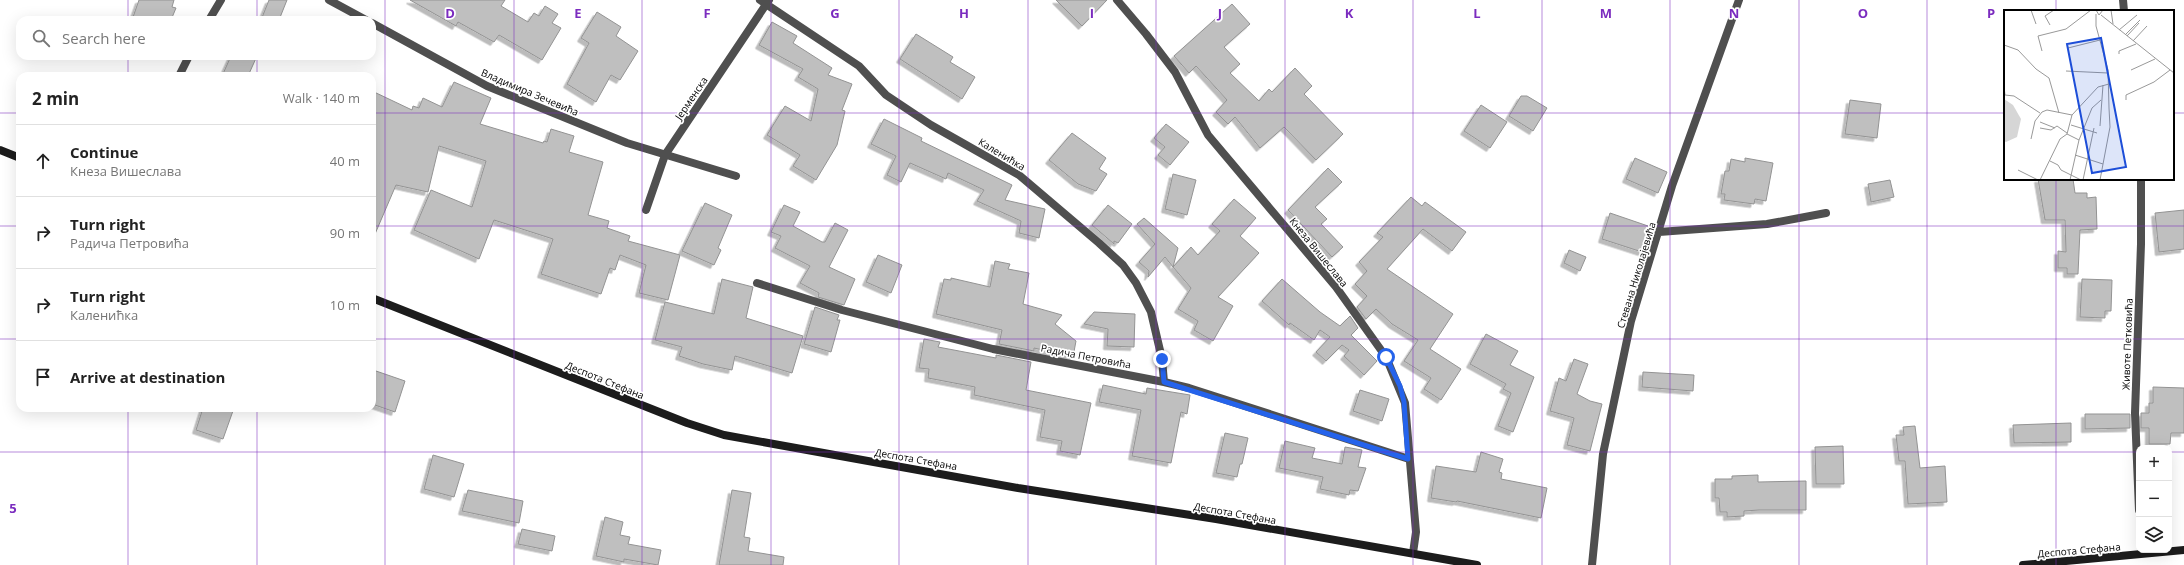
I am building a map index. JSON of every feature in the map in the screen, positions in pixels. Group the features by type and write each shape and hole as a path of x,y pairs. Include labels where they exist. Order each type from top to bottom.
{"main road":[{"path":"0,150 16,156"},
{"name":"Деспота Стефана","path":"376,300 687,423 724,435 1018,488 1413,553 1477,565"},
{"name":"Деспота Стефана","path":"2172,550 2184,550"},
{"name":"Деспота Стефана","path":"2023,565 2136,553"}],"street":[{"path":"211,16 221,0"},
{"path":"329,0 359,16"},
{"name":"Кнеза Вишеслава","path":"1117,0 1146,34 1175,72 1208,135 1336,287 1378,344 1400,386 1404,402 1408,459 1416,532 1413,553"},
{"name":"Стевана Николајевића","path":"1592,565 1603,454 1615,391 1631,321 1696,116 1728,35 1739,0"},
{"path":"2123,0 2124,10"},
{"name":"Јерменска","path":"646,210 665,155 765,1"},
{"name":"Каленићка","path":"765,1 859,66 893,100 931,125 1019,175 1123,265 1136,283 1151,312 1159,346 1164,382"},
{"name":"Владимира Зечевића","path":"376,26 487,86 627,143 736,176"},
{"path":"181,72 187,60"},
{"name":"Животе Петковића","path":"2138,481 2135,413 2141,244 2140,180"},
{"path":"1659,232 1767,224 1826,213"},
{"name":"Радича Петровића","path":"757,283 842,310 993,349 1164,382 1408,459"}],"building":[{"path":"139,0 174,0 172,7 176,8 173,16 133,16"},
{"path":"269,0 287,0 281,16 263,16"},
{"path":"410,0 505,0 501,6 528,22 534,13 539,16 545,6 558,14 552,23 561,28 542,60 499,35 494,42 458,22 456,26"},
{"path":"1056,0 1107,0 1082,26"},
{"path":"1232,4 1250,24 1224,47 1240,64 1230,73 1259,101 1269,89 1272,92 1295,68 1312,86 1304,94 1343,134 1316,160 1284,127 1260,148 1235,117 1228,124 1216,112 1227,100 1196,66 1189,73 1174,56"},
{"path":"597,12 621,27 616,36 638,51 620,80 611,75 596,102 567,84 589,43 581,38"},
{"path":"772,22 797,36 793,43 832,68 828,75 852,84 842,110 845,111 837,145 816,180 793,166 800,155 767,135 785,106 811,121 818,89 798,77 803,69 759,45"},
{"path":"916,34 953,57 950,62 975,77 962,99 900,59"},
{"path":"229,60 255,60 250,72 224,72"},
{"path":"454,82 491,98 480,124 543,143 544,141 547,142 551,129 574,136 569,152 603,162 588,215 609,221 607,228 630,236 628,241 680,255 668,300 639,293 646,265 620,255 615,270 610,268 601,294 541,274 553,239 494,220 479,259 414,230 431,190 472,207 486,161 439,146 428,192 396,185 376,232 376,93 412,110 413,106 419,108 423,98 442,107"},
{"path":"1521,96 1527,96 1547,108 1533,131 1509,116"},
{"path":"1850,100 1881,104 1877,138 1845,134"},
{"path":"1481,105 1507,122 1490,148 1464,131"},
{"path":"884,119 922,138 921,141 1012,185 1005,200 1045,209 1039,238 1019,233 1021,221 977,201 984,190 948,173 946,179 910,163 901,182 887,175 896,156 871,144"},
{"path":"1166,124 1189,142 1170,165 1158,155 1165,147 1154,138"},
{"path":"1072,133 1106,158 1099,169 1107,174 1096,191 1078,184 1049,160"},
{"path":"1635,158 1667,172 1658,193 1626,179"},
{"path":"1745,158 1773,163 1766,201 1755,199 1754,204 1724,200 1725,194 1721,194 1725,171 1729,171 1731,159 1745,162"},
{"path":"1328,168 1342,182 1315,207 1327,219 1321,224 1343,247 1332,257 1288,210"},
{"path":"1173,174 1196,180 1187,215 1165,209"},
{"path":"1890,180 1894,197 1871,202 1868,184"},
{"path":"2038,180 2073,180 2075,193 2087,193 2087,198 2096,197 2097,229 2080,230 2078,274 2067,274 2067,268 2058,268 2058,251 2066,252 2065,220 2045,220"},
{"path":"1411,197 1422,206 1425,202 1466,232 1452,251 1423,229 1387,269 1453,314 1430,349 1461,369 1441,400 1424,389 1431,378 1404,361 1418,340 1392,324 1376,309 1366,319 1357,307 1367,296 1355,284 1367,271 1359,262 1383,237 1377,233"},
{"path":"1234,199 1256,218 1240,236 1259,253 1218,297 1233,306 1213,341 1194,330 1198,321 1178,309 1191,288 1173,267 1191,247 1198,255 1220,231 1212,224"},
{"path":"705,203 732,215 718,248 721,250 714,265 682,251"},
{"path":"784,205 800,212 793,226 822,242 825,242 835,223 848,230 829,267 855,279 844,305 818,297 819,293 800,283 810,266 775,248 781,236 771,232"},
{"path":"1108,205 1132,224 1118,243 1114,241 1114,244 1092,225"},
{"path":"2184,210 2184,249 2159,252 2155,213"},
{"path":"1610,213 1651,227 1642,252 1602,239"},
{"path":"1144,218 1178,248 1173,267 1165,257 1148,277 1149,271 1139,262 1155,244 1137,224"},
{"path":"1569,250 1586,257 1580,271 1564,263"},
{"path":"878,255 902,265 891,293 866,282"},
{"path":"995,261 1010,264 1008,269 1029,273 1023,304 1062,315 1055,324 1076,341 1073,357 1034,348 1034,351 999,344 1002,330 936,314 944,279 951,280 951,278 990,287"},
{"path":"722,279 753,287 746,318 803,336 792,373 735,356 732,370 703,364 679,356 682,347 655,340 665,302 714,314"},
{"path":"1282,279 1320,312 1340,326 1350,316 1358,328 1351,335 1377,361 1364,375 1344,356 1349,350 1342,345 1326,361 1316,352 1330,337 1320,330 1314,340 1290,323 1289,325 1262,301"},
{"path":"2082,279 2112,280 2111,311 2105,311 2105,318 2080,317"},
{"path":"815,307 839,315 837,320 840,320 831,352 804,344"},
{"path":"1094,312 1135,314 1134,347 1107,346 1108,329 1084,324"},
{"path":"1486,334 1518,351 1510,365 1534,377 1513,432 1498,426 1511,393 1503,389 1506,384 1470,364"},
{"path":"924,339 940,342 938,347 996,358 996,355 1031,362 1026,390 1091,403 1080,455 1060,451 1062,441 1040,437 1045,410 974,395 975,387 928,378 929,369 919,368"},
{"path":"1574,359 1588,364 1577,394 1590,401 1602,404 1590,451 1567,445 1574,418 1550,411 1559,378 1566,381"},
{"path":"376,371 405,381 395,412 376,405"},
{"path":"1643,372 1694,375 1693,391 1642,387"},
{"path":"1103,385 1146,394 1147,388 1190,395 1187,414 1181,412 1171,463 1132,456 1141,410 1099,402"},
{"path":"2153,387 2184,388 2184,433 2171,433 2170,444 2149,444 2149,428 2141,428 2141,413 2149,413 2149,403 2153,403"},
{"path":"1360,390 1389,399 1382,421 1353,411"},
{"path":"202,412 233,412 223,439 196,430"},
{"path":"2085,414 2130,414 2130,428 2085,429"},
{"path":"2071,423 2071,442 2014,443 2013,425"},
{"path":"1915,426 1920,468 1945,466 1947,502 1908,504 1905,461 1899,461 1896,435 1904,435 1903,427"},
{"path":"1225,433 1248,438 1242,464 1240,464 1237,477 1216,473"},
{"path":"1285,441 1315,448 1312,458 1342,464 1345,447 1362,450 1358,467 1366,468 1358,491 1350,490 1349,495 1320,489 1323,477 1279,468"},
{"path":"1843,446 1844,484 1816,484 1815,447"},
{"path":"1481,452 1503,459 1499,472 1502,473 1501,479 1547,488 1541,518 1457,501 1431,498 1436,466 1476,472"},
{"path":"433,455 464,464 454,497 424,489"},
{"path":"1758,475 1758,482 1806,481 1806,510 1744,511 1744,516 1727,517 1727,512 1720,512 1719,498 1715,498 1715,479 1732,479 1732,476"},
{"path":"468,490 523,501 519,523 462,511"},
{"path":"732,490 751,493 744,537 750,538 748,551 784,557 783,565 719,565"},
{"path":"605,517 623,522 620,535 630,537 628,544 661,550 658,565 624,559 624,562 596,556"},
{"path":"522,529 555,536 552,551 518,544"}],"route":[{"path":"1162,359 1164,382 1189,388 1277,418 1408,459 1407,427 1404,402 1400,386 1386,357"}]}
